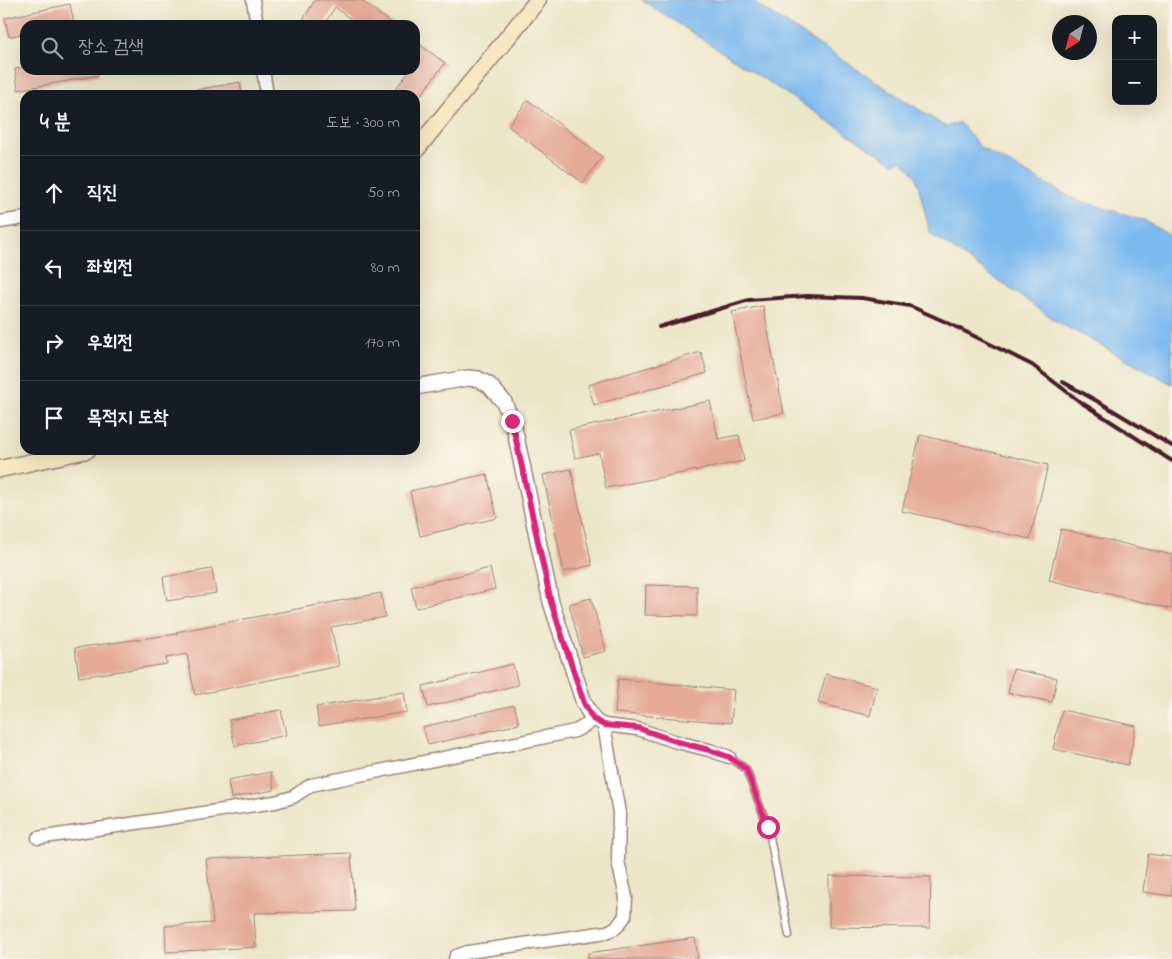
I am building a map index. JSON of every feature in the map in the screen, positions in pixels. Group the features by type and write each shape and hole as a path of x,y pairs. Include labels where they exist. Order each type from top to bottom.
{"main road":[{"path":"420,143 538,0"},
{"path":"0,468 63,455"}],"street":[{"path":"253,0 256,20"},
{"path":"264,75 266,90"},
{"path":"0,222 20,219"},
{"path":"420,386 468,378 478,379 489,385 504,402 514,427 551,602 584,703 598,722 619,812 618,861 626,897 625,916 617,926 607,932 468,952 456,956 455,959"},
{"path":"38,838 275,802 293,797 311,785 575,730 598,722 638,728 729,757"}],"lane":[{"path":"729,757 746,769 768,827 789,935"}],"water":[{"path":"642,0 750,0 946,127 959,122 981,148 1074,199 1144,220 1172,237 1172,384 1056,321 930,233 916,176 902,160 893,163"}],"building":[{"path":"315,0 361,0 387,20 352,20 335,7 327,20 303,20"},
{"path":"70,4 73,20 20,20 20,34 9,37 5,18"},
{"path":"420,45 445,63 421,95 420,90 395,90 406,75 420,75"},
{"path":"20,68 20,75 99,75 18,90 15,69"},
{"path":"240,82 241,90 196,90"},
{"path":"528,100 602,157 583,183 508,126"},
{"path":"763,306 784,413 753,419 732,312"},
{"path":"701,352 707,373 594,405 588,385"},
{"path":"710,401 718,439 739,435 744,461 606,488 599,453 575,458 569,430"},
{"path":"920,435 1048,465 1030,539 902,511"},
{"path":"571,469 592,565 564,572 543,475"},
{"path":"487,474 497,518 420,536 410,491"},
{"path":"1061,529 1172,555 1172,609 1049,580"},
{"path":"490,568 495,589 416,608 411,587"},
{"path":"212,569 216,593 167,601 163,577"},
{"path":"646,585 697,586 697,616 645,615"},
{"path":"381,593 385,617 331,627 339,666 195,695 187,654 166,658 167,664 79,677 75,648 177,634 176,632"},
{"path":"591,598 606,651 583,657 569,604"},
{"path":"513,664 518,685 428,707 423,686"},
{"path":"1013,669 1057,678 1052,702 1008,693"},
{"path":"826,674 877,687 870,716 818,703"},
{"path":"618,679 734,690 731,723 615,713"},
{"path":"404,692 407,712 319,726 316,707"},
{"path":"514,705 519,724 428,745 423,727"},
{"path":"281,710 286,735 235,746 229,720"},
{"path":"1062,710 1136,726 1128,765 1053,749"},
{"path":"271,772 274,790 231,798 228,780"},
{"path":"351,853 355,911 254,913 256,947 166,952 165,926 213,923 206,859"},
{"path":"1148,854 1172,857 1172,896 1143,892"},
{"path":"829,876 931,877 930,928 829,927"},
{"path":"695,938 698,959 588,959 588,953"}],"railway":[{"path":"659,327 749,300 807,296 862,298 910,306 1032,365 1079,401 1172,461"},
{"path":"1063,382 1172,446"}],"route":[{"path":"512,421 551,602 584,703 593,719 604,725 638,728 729,757 746,769 768,827"}]}
